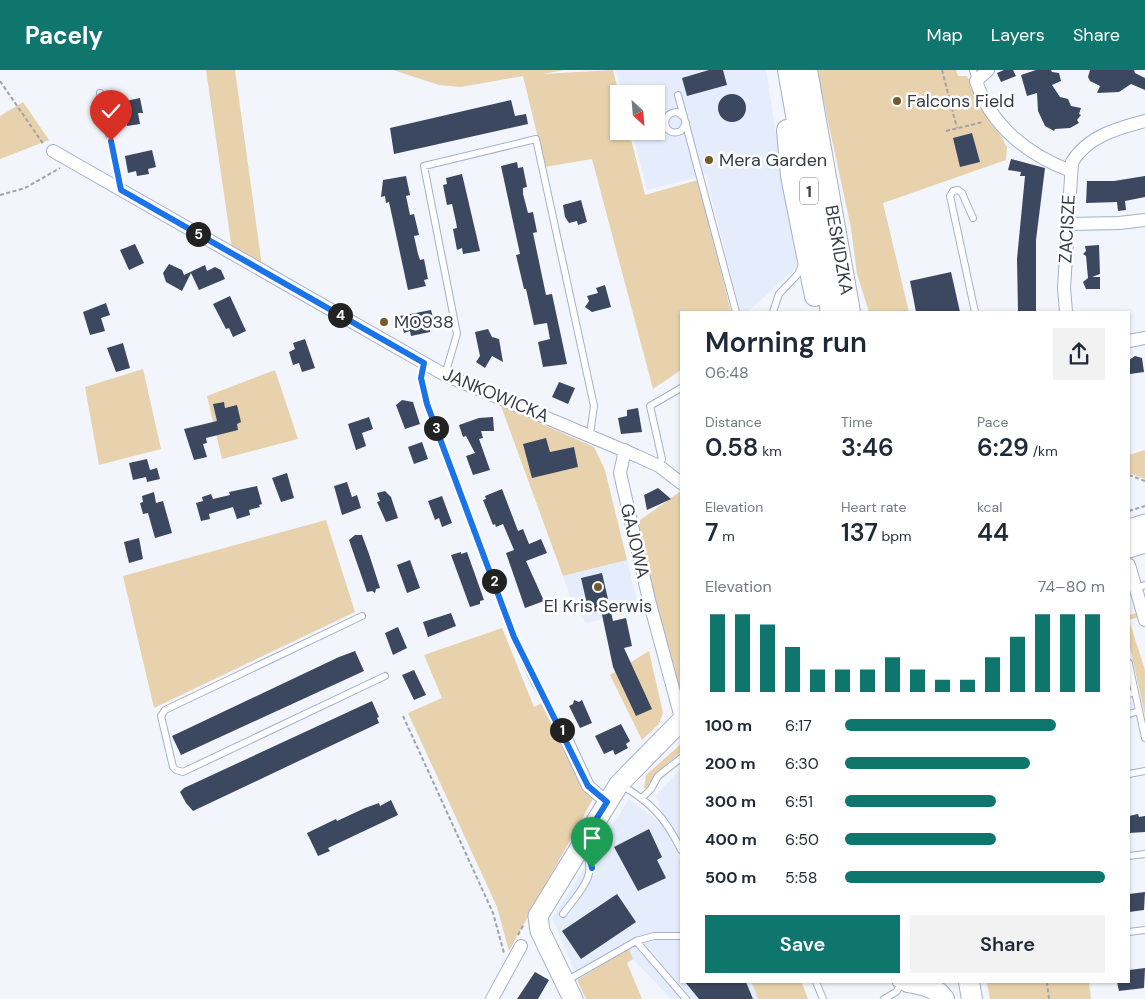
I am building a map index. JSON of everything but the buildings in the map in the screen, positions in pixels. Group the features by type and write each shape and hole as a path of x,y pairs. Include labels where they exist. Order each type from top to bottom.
{"main road":[{"path":"779,70 791,176 818,311"},
{"name":"BESKIDZKA","path":"788,70 831,311"},
{"name":"BESKIDZKA","path":"807,70 850,311"},
{"path":"836,230 861,311"},
{"path":"913,983 927,986 940,993 944,999"},
{"path":"950,983 953,999"},
{"path":"970,983 972,999"}],"street":[{"path":"988,70 975,75 995,118 1012,137 1045,160 1071,171"},
{"name":"ZACISZE","path":"1066,311 1064,288 1072,162 1082,149 1108,132 1145,121"},
{"name":"JANKOWICKA","path":"53,151 445,375 590,434 659,466 680,482"},
{"path":"1068,224 1119,223 1145,220"},
{"path":"1130,341 1145,338"},
{"name":"GAJOWA","path":"625,450 620,473 649,600 680,716"},
{"path":"1130,529 1145,524"},
{"path":"1130,548 1145,543"},
{"path":"1130,567 1140,586 1145,620"},
{"path":"630,790 638,762 680,721"},
{"path":"560,726 588,786 603,809"},
{"path":"573,999 540,932 538,916 603,809 630,790 680,737"},
{"path":"492,999 521,946"}],"lane":[{"path":"100,93 121,190"},
{"path":"678,95 736,311"},
{"path":"445,375 457,334 424,166 536,139 594,406 590,434"},
{"path":"973,218 962,193 958,190 953,191 950,196 975,311"},
{"path":"773,311 778,294 801,269 804,249"},
{"path":"424,363 421,378 427,404 514,637 539,691 560,726"},
{"path":"659,466 662,460 661,453 650,406 680,389"},
{"path":"362,616 165,710 161,716 173,767 183,772 385,676"},
{"path":"1130,674 1132,693 1139,711 1145,738"},
{"path":"1130,714 1139,711"},
{"path":"630,790 651,790 658,776 680,759"},
{"path":"1130,774 1145,771"},
{"path":"630,790 669,826 680,848"},
{"path":"563,914 588,880 592,868 590,860 580,845"},
{"path":"1130,856 1145,854"},
{"path":"1130,932 1145,930"},
{"path":"565,982 636,941 654,936 680,936"},
{"path":"636,941 686,999"},
{"path":"816,983 823,999"},
{"path":"884,999 896,992 902,983"}],"path":[{"path":"942,70 957,128"},
{"path":"0,81 43,144 53,151"},
{"path":"946,131 991,120"},
{"path":"0,195 37,182 70,160"},
{"path":"1130,475 1145,481"},
{"path":"1130,511 1145,506"},
{"path":"402,716 493,913 508,970"},
{"path":"1047,983 1049,999"}],"shaded area":[{"path":"206,70 235,70 262,266 232,249"},
{"path":"393,70 564,70 543,74 613,70 617,85 610,85 610,140 631,140 645,195 698,180 731,311 680,311 680,371 653,389 592,159 545,167 523,76 461,87 439,85"},
{"path":"616,70 766,70 797,267 749,311 740,311 706,175 647,190 634,140 665,140 665,85 620,85"},
{"path":"817,70 956,70 958,76 967,76 1007,147 1006,160 883,203 909,311 869,311 857,274 851,228"},
{"path":"23,102 49,140 0,159 0,116"},
{"path":"143,369 161,449 99,465 85,387"},
{"path":"275,370 298,439 222,459 207,396"},
{"path":"501,406 594,447 605,470 627,560 563,576"},
{"path":"1145,450 1145,479 1130,473 1130,455"},
{"path":"680,492 680,690 677,689 636,523"},
{"path":"326,520 355,612 154,708 123,576"},
{"path":"627,560 639,610 586,623 573,605 563,576"},
{"path":"1137,613 1139,617 1130,620 1130,615"},
{"path":"1130,623 1145,670 1145,715 1130,648"},
{"path":"502,628 534,707 542,703 555,727 552,728 582,782 594,797 509,951 497,907 408,713 442,698 424,655"},
{"path":"649,651 663,713 659,724 642,740 610,675"},
{"path":"680,745 680,753 657,772 648,788 644,788 646,775"},
{"path":"680,769 680,855 656,796"},
{"path":"629,799 664,826 680,861 680,983 752,983 758,999 671,999 633,959 626,941 575,972 552,918"},
{"path":"629,949 633,959 627,963 642,999 586,999 577,980"},
{"path":"752,983 802,983 808,999 758,999"},
{"path":"987,983 1089,983 1091,999 990,999"}],"place":[{"name":"Falcons Field","path":"897,101"},
{"name":"Mera Garden","path":"709,160"},
{"name":"M0938","path":"384,322"},
{"name":"El Kris Serwis","path":"598,587"}],"route":[{"path":"111,141 121,190 424,363 421,378 427,404 514,637 535,683 555,721 560,726 588,786 607,802 580,845 590,860 592,868"}]}
